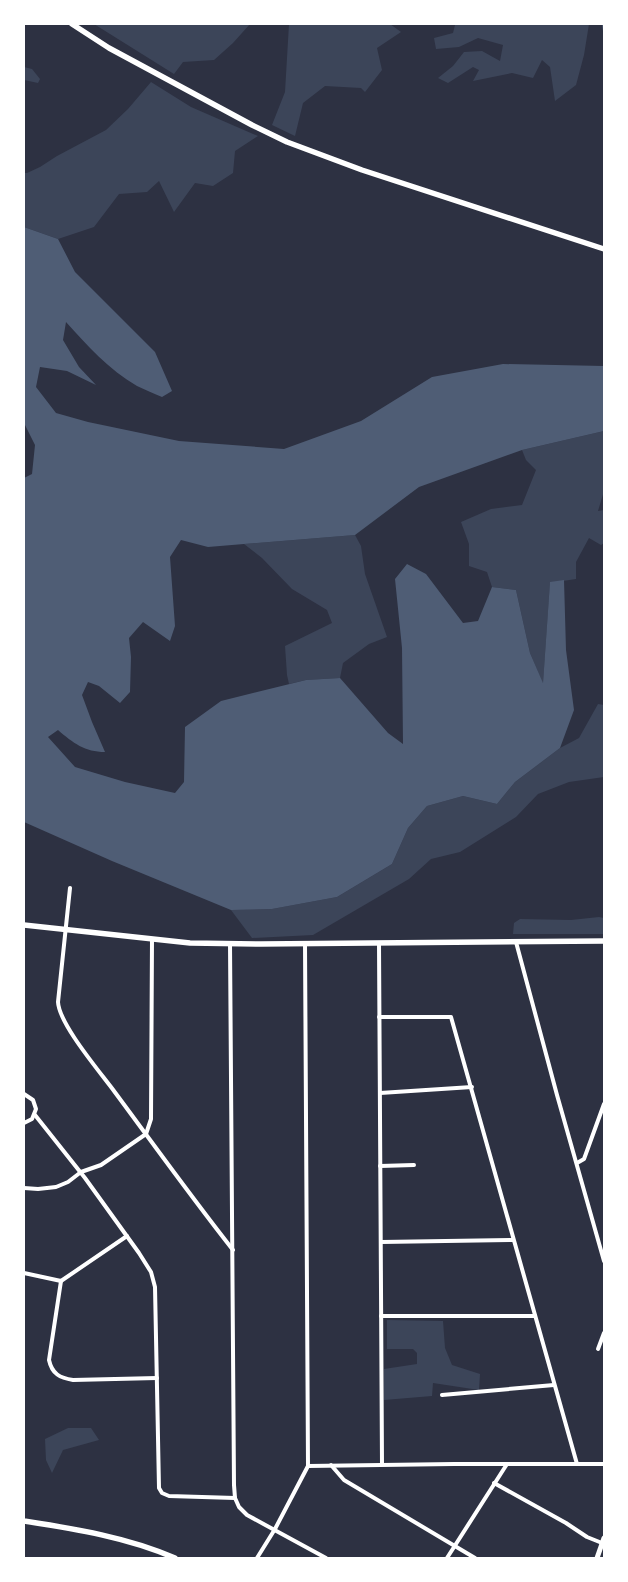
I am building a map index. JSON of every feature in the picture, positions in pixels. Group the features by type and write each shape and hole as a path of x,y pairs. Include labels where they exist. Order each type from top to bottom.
{"main road":[{"path":"72,24 109,48 252,125 288,142 362,170 604,249"},
{"path":"24,925 190,943 305,944 604,941"},
{"path":"24,1521 112,1536 146,1546 175,1558"}],"street":[{"path":"70,888 58,1002 60,1012 84,1050 233,1250"},
{"path":"24,1188 56,1187 68,1182 81,1172 101,1165 146,1134 151,1119 152,939"},
{"path":"516,942 604,1261"},
{"path":"230,943 233,1470 235,1498 239,1507 247,1515 326,1558"},
{"path":"379,943 382,1464"},
{"path":"257,1558 275,1529 308,1466 305,944"},
{"path":"379,1017 451,1017 577,1464"},
{"path":"380,1093 472,1087"},
{"path":"24,1094 31,1097 35,1102 36,1109 35,1115 31,1120 24,1123"},
{"path":"577,1163 584,1159 604,1104"},
{"path":"35,1115 81,1172 139,1252 151,1272 156,1287 158,1481 162,1493 169,1496 235,1498"},
{"path":"380,1166 414,1164"},
{"path":"24,1273 61,1281 127,1236"},
{"path":"381,1242 513,1240"},
{"path":"61,1281 49,1360 50,1368 56,1374 73,1380 157,1378"},
{"path":"381,1316 535,1316"},
{"path":"598,1349 604,1333"},
{"path":"442,1395 554,1385"},
{"path":"447,1558 507,1464"},
{"path":"308,1466 604,1464"},
{"path":"331,1465 344,1480 475,1558"},
{"path":"494,1483 566,1523 587,1538 603,1541 597,1558"}],"shaded area":[{"path":"94,24 250,24 214,60 183,62 174,74"},
{"path":"289,24 390,24 401,32 377,48 382,70 365,92 361,88 325,86 303,103 295,136 272,125 285,92"},
{"path":"452,24 589,24 584,55 576,85 555,101 550,67 542,60 533,78 512,73 473,81 479,70 473,67 448,83 438,78 453,66 464,52 482,51 500,61 503,45 478,38 459,47 436,49 434,38 453,33 455,25"},
{"path":"24,67 32,69 40,79 38,83 24,80"},
{"path":"151,82 191,107 258,136 235,151 233,173 213,186 195,183 174,212 159,181 147,192 119,194 94,227 58,239 24,227 24,173 40,167 106,130 128,109"},
{"path":"24,227 58,239 75,272 155,352 172,391 162,397 127,380 99,357 66,322 63,340 79,367 96,385 67,371 40,367 36,387 56,413 88,422 179,441 284,449 361,421 432,377 503,364 604,366 604,431 522,450 419,487 355,535 208,547 181,540 170,557 175,626 170,641 143,622 129,638 131,657 130,692 120,703 99,686 88,682 82,695 105,752 98,752 80,746 58,730 48,737 75,767 125,782 175,793 184,782 185,727 221,701 306,680 340,678 388,733 403,744 402,648 395,579 407,564 426,574 463,623 478,621 492,587 516,590 530,653 543,683 550,582 564,580 566,650 574,710 560,748 515,782 497,804 463,796 427,806 408,828 392,864 337,897 272,909 231,910 24,822 24,478 32,474 35,445 24,423"},
{"path":"604,431 604,491 598,511 604,510 604,543 601,545 589,538 576,562 576,579 550,583 543,684 530,653 516,590 492,587 487,572 469,566 469,544 461,522 491,509 522,505 536,470 526,460 522,450"},
{"path":"355,535 361,546 365,574 387,637 369,644 343,663 340,678 306,680 289,684 285,646 332,623 327,610 292,589 262,558 244,544"},
{"path":"598,704 604,705 604,777 569,782 538,794 516,817 460,852 431,859 409,879 313,935 252,938 231,910 272,909 337,897 392,864 408,828 427,806 463,796 497,804 515,782 560,748 579,738"},
{"path":"604,918 604,934 513,934 514,923 520,919 571,920"},
{"path":"387,1320 443,1321 445,1348 452,1365 480,1374 479,1390 433,1383 432,1396 384,1400 384,1369 417,1364 417,1353 413,1349 387,1349"},
{"path":"68,1428 91,1428 99,1440 63,1450 52,1473 46,1460 45,1439"}],"waterway":[{"path":"603,24 604,31"}]}
